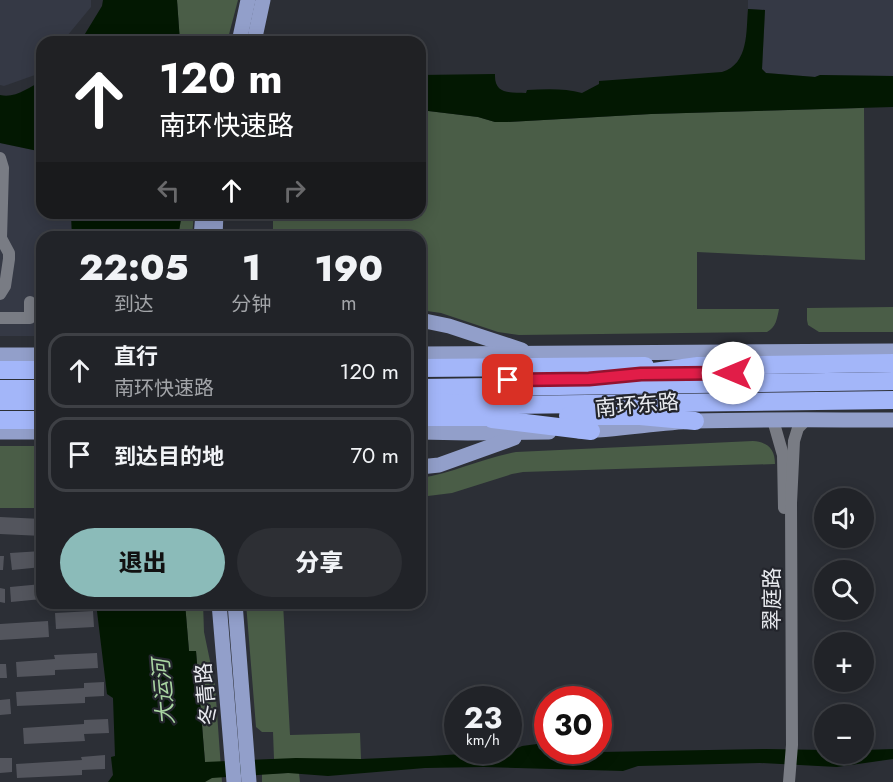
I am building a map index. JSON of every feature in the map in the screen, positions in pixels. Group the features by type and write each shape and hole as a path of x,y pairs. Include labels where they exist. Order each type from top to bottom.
{"highway":[{"path":"426,387 698,375 893,363"},
{"path":"426,368 893,381"},
{"path":"426,369 508,380"},
{"path":"0,370 36,370"},
{"path":"589,379 641,374 698,375"},
{"path":"426,387 508,380 698,375"},
{"path":"0,389 36,388"},
{"path":"799,400 893,410"},
{"path":"426,402 504,405 893,400"},
{"path":"0,401 36,401"},
{"path":"463,414 504,405"},
{"path":"426,416 868,408"},
{"path":"463,414 640,416 694,421"},
{"path":"463,414 591,431"},
{"path":"0,420 36,420"}],"main road":[{"path":"240,36 248,0"},
{"path":"255,36 263,0"},
{"path":"426,321 449,326 533,353"},
{"path":"426,354 893,351"},
{"path":"0,355 36,355"},
{"name":"南环东路","path":"426,432 591,431 694,421 893,420"},
{"path":"0,432 36,432"},
{"path":"426,467 439,465 492,444 530,433"},
{"name":"冬青路","path":"220,609 240,758 249,782"},
{"name":"冬青路","path":"234,782 240,758 235,609"}],"street":[{"path":"0,158 3,168 1,238 9,253 5,286 0,294"},
{"path":"0,318 30,318 30,302"},
{"path":"641,374 893,373"},
{"name":"翠庭路","path":"773,420 783,455 788,745"},
{"name":"翠庭路","path":"789,782 787,769 791,503 794,441 798,428 806,420"},
{"name":"翠庭路","path":"781,782 787,769"}],"shaded area":[{"path":"0,0 91,0 91,7 67,36 36,36 35,75 4,86 0,85"},
{"path":"177,0 238,0 229,36 180,36"},
{"path":"748,0 893,0 893,76 821,75 815,77 766,73 762,69 765,10 748,9"},
{"path":"864,108 865,260 697,252 697,309 779,309 774,325 767,332 519,335 498,332 441,313 426,311 426,231 273,231 273,219 426,219 426,111 478,117 495,122 651,114"},
{"path":"0,143 36,151 36,219 71,219 72,231 36,231 36,336 0,336"},
{"path":"181,219 194,219 192,231 179,231"},
{"path":"893,307 893,332 819,332 808,325 807,320 807,308"},
{"path":"753,441 762,443 772,450 775,464 523,472 452,493 426,496 426,477 516,452"},
{"path":"0,446 36,446 36,508 0,508"},
{"path":"186,609 203,609 204,632 215,685 222,782 205,782 207,779 196,651 189,651"},
{"path":"246,609 283,609 290,735 360,733 361,759 274,759 273,732 262,732 256,727"},
{"path":"299,773 300,782 262,782 262,774"}],"water":[{"path":"103,0 177,0 180,36 84,36 102,6"},
{"path":"748,9 765,10 762,69 766,73 815,77 820,75 893,76 893,107 651,114 507,122 426,111 426,75 495,74 497,86 504,91 526,93 527,90 555,89 582,93 599,84 599,81 722,72 737,62 742,54"},
{"path":"36,84 36,151 0,143 0,95 16,94"},
{"path":"71,219 181,219 179,231 72,231"},
{"name":"大运河","path":"97,609 186,609 189,651 196,651 205,762 444,755 444,764 522,764 522,746 534,744 534,764 612,764 612,752 766,749 814,750 814,764 858,764 837,767 760,763 638,766 623,771 484,767 425,768 328,776 288,773 212,778 205,782 108,782 113,775 111,757 115,756 113,698 107,694"},
{"path":"893,749 893,759 874,762 874,750"}],"building":[{"path":"0,517 36,519 36,536 0,534"},
{"path":"36,551 36,568 12,570 10,553"},
{"path":"0,556 4,556 3,570 0,570"},
{"path":"36,585 36,600 11,602 10,587"},
{"path":"0,588 5,589 5,603 0,602"},
{"path":"93,611 94,627 56,629 55,613"},
{"path":"48,621 49,637 0,640 0,624"},
{"path":"97,653 98,668 55,670 55,675 17,677 16,662 55,659 54,655"},
{"path":"0,664 6,664 7,678 0,678"},
{"path":"104,682 104,696 85,697 85,703 17,706 16,692 84,688 84,683"},
{"path":"10,699 11,714 0,715 0,700"},
{"path":"108,719 109,733 84,734 85,741 24,744 23,728 84,724 84,720"},
{"path":"105,755 105,769 82,770 82,775 17,778 16,764 82,760 81,757"},
{"path":"0,758 12,758 12,772 0,773"}],"route":[{"path":"508,380 589,379 641,374 733,373"}]}
